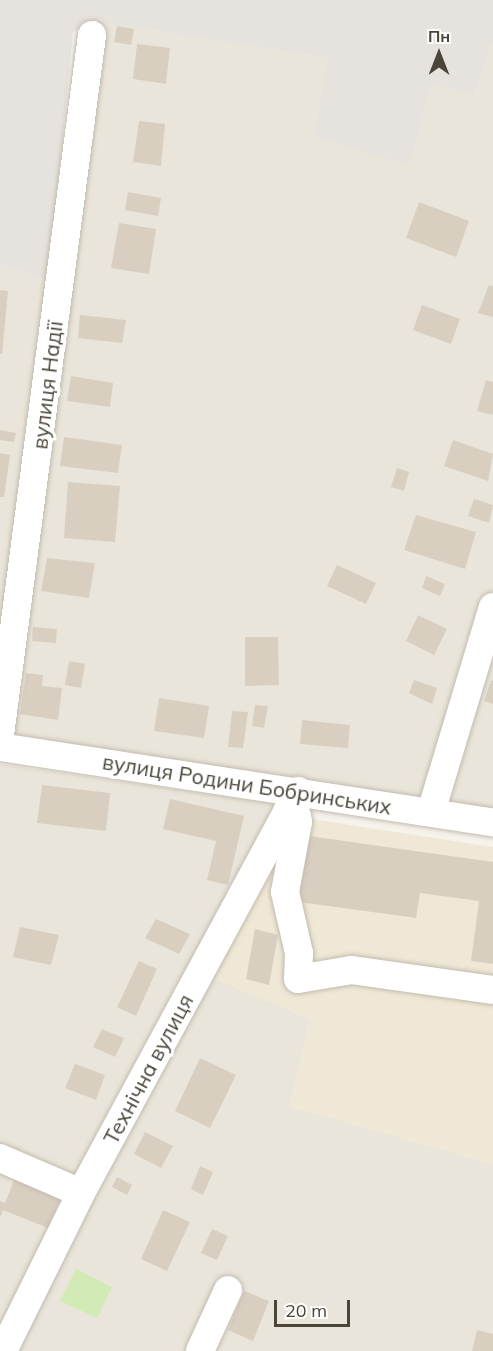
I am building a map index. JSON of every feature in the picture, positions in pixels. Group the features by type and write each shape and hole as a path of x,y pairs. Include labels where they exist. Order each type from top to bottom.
{"street":[{"name":"вулиця Надії","path":"0,735 92,35"},
{"path":"431,812 493,607"},
{"name":"вулиця Родини Бобринських","path":"0,747 292,801 431,812 493,822"},
{"path":"292,801 298,822 285,892 299,953 298,979 352,970 493,990"},
{"name":"Технічна вулиця","path":"3,1351 81,1193 292,801"},
{"path":"0,1158 81,1193"},
{"path":"200,1351 228,1290"}],"shaded area":[{"path":"0,0 493,0 493,42 474,96 432,84 410,165 315,137 328,58 110,24 73,31 49,280 0,265"},
{"path":"110,24 328,58 410,164 432,84 474,96 493,42 493,822 0,747 0,265 49,280 94,27"},
{"path":"0,764 290,806 209,976 310,1019 290,1106 493,1164 493,1351 0,1351"},
{"path":"305,818 493,847 493,1164 290,1106 310,1019 209,976 292,820"}],"green space":[{"path":"76,1269 112,1287 97,1318 60,1301"}],"building":[{"path":"117,26 134,29 131,45 114,42"},
{"path":"137,44 170,48 166,84 133,79"},
{"path":"139,121 165,124 161,166 133,162"},
{"path":"128,192 161,198 158,216 125,210"},
{"path":"419,202 469,221 456,257 406,238"},
{"path":"119,223 156,229 149,274 111,268"},
{"path":"489,285 493,286 493,317 478,313"},
{"path":"0,290 8,291 2,354 0,354"},
{"path":"422,305 460,319 451,344 413,330"},
{"path":"80,315 126,320 122,343 78,338"},
{"path":"71,376 113,383 110,407 67,401"},
{"path":"486,380 493,382 493,415 477,411"},
{"path":"0,430 16,433 14,442 0,440"},
{"path":"64,437 122,445 118,473 60,466"},
{"path":"453,440 493,454 488,481 444,466"},
{"path":"0,453 10,455 4,497 0,497"},
{"path":"397,468 409,472 404,491 391,487"},
{"path":"68,482 120,486 115,542 64,538"},
{"path":"474,499 493,505 489,523 468,516"},
{"path":"416,515 476,532 465,569 404,550"},
{"path":"47,558 95,563 89,598 41,591"},
{"path":"337,565 376,583 366,604 327,586"},
{"path":"426,576 445,584 440,596 422,588"},
{"path":"418,615 447,629 434,655 406,641"},
{"path":"33,627 57,629 56,643 32,641"},
{"path":"245,637 278,637 279,685 245,686"},
{"path":"69,661 85,664 81,688 65,685"},
{"path":"26,673 43,675 42,686 62,688 58,720 20,714"},
{"path":"414,680 437,688 432,704 409,693"},
{"path":"491,680 493,681 493,704 484,701"},
{"path":"159,698 209,706 204,738 154,731"},
{"path":"255,705 268,706 264,728 252,726"},
{"path":"232,711 248,712 243,748 228,747"},
{"path":"302,720 350,725 348,748 300,744"},
{"path":"42,785 110,793 106,831 37,823"},
{"path":"170,799 244,816 228,885 207,880 216,841 163,829"},
{"path":"302,835 493,862 493,964 471,961 479,901 420,893 416,918 292,901"},
{"path":"156,919 190,934 179,954 145,938"},
{"path":"20,927 59,935 51,965 13,957"},
{"path":"255,929 278,935 269,985 246,979"},
{"path":"139,961 157,969 136,1016 117,1007"},
{"path":"102,1029 124,1038 115,1057 93,1047"},
{"path":"200,1058 236,1075 210,1128 175,1111"},
{"path":"75,1064 105,1075 96,1100 65,1088"},
{"path":"145,1132 173,1146 161,1168 134,1154"},
{"path":"200,1166 213,1172 203,1195 191,1189"},
{"path":"117,1177 132,1185 127,1195 112,1187"},
{"path":"15,1178 61,1197 48,1228 3,1210 0,1218 0,1201 5,1203"},
{"path":"163,1210 190,1222 167,1271 141,1259"},
{"path":"212,1229 228,1236 217,1260 201,1253"},
{"path":"244,1291 269,1301 253,1341 228,1330"},
{"path":"477,1330 493,1334 493,1351 472,1351"}]}
